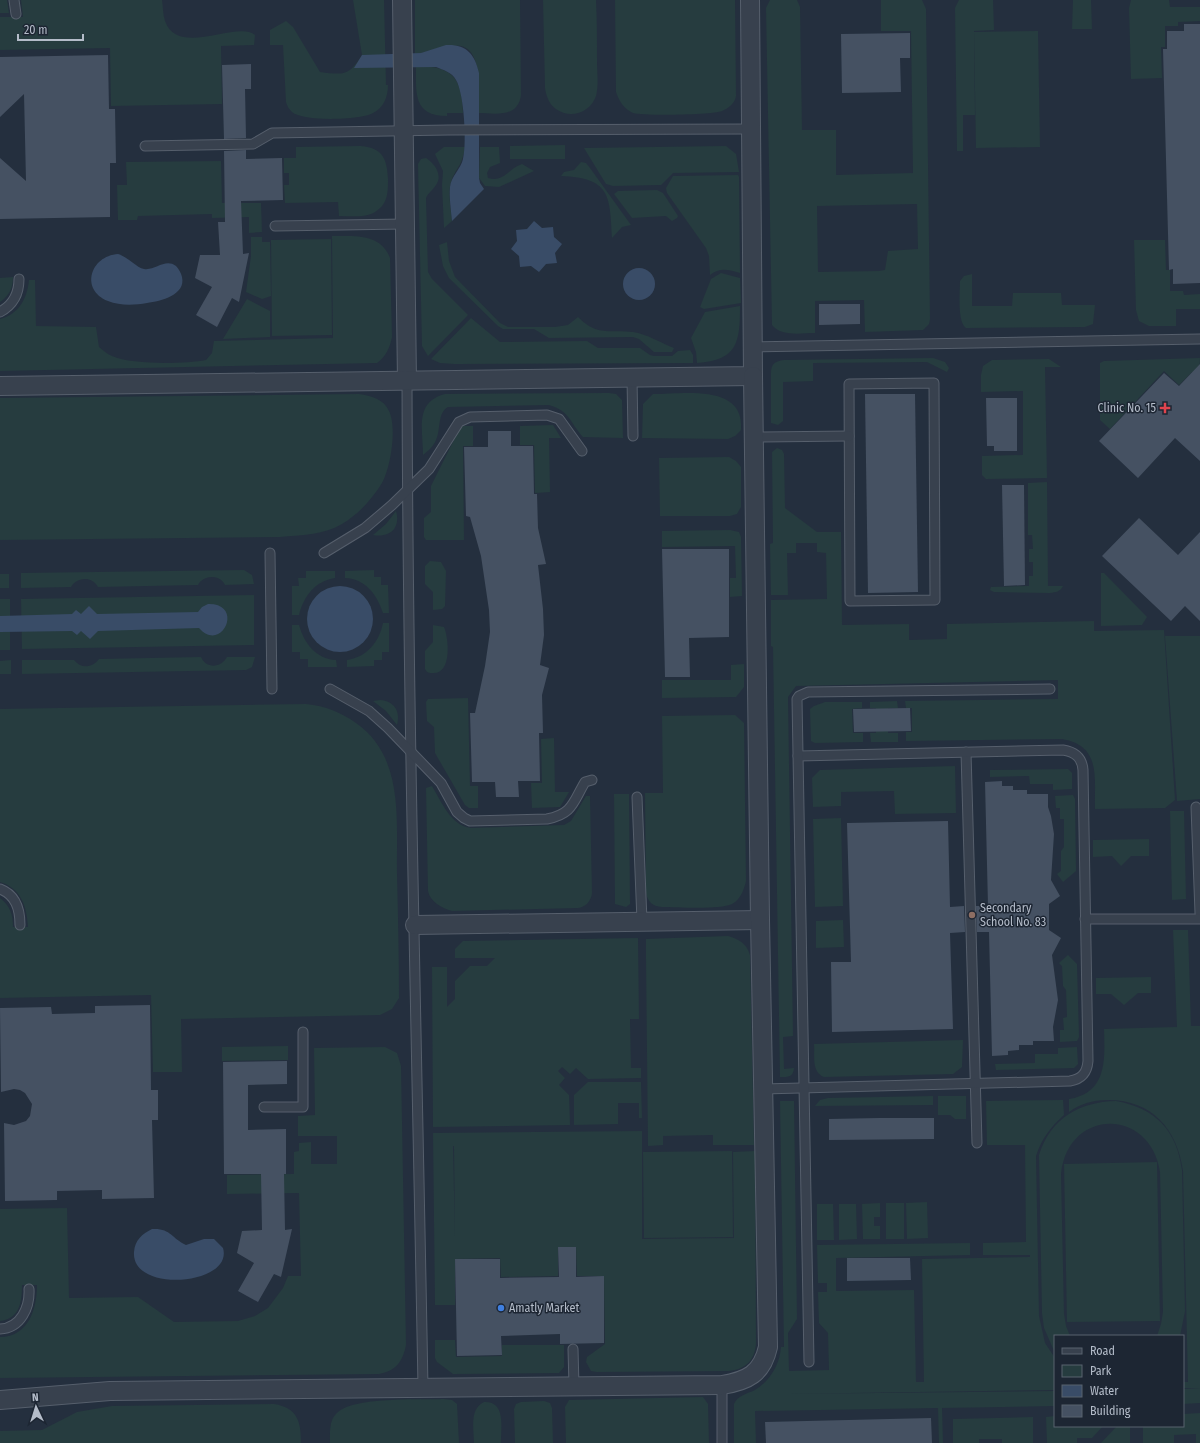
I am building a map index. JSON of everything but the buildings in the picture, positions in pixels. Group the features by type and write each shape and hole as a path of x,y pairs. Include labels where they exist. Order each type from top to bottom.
{"street":[{"path":"402,0 407,381"},
{"path":"0,1400 110,1391 722,1385 739,1382 751,1376 760,1368 766,1357 768,1347 753,437 750,0"},
{"path":"0,386 753,376"},
{"path":"415,925 760,920"}],"lane":[{"path":"14,0 16,14"},
{"path":"145,146 254,144 272,133 494,129 750,129"},
{"path":"275,226 405,224"},
{"path":"0,312 11,305 18,291 19,279"},
{"path":"753,347 1200,339"},
{"path":"632,378 633,436"},
{"path":"407,381 410,752 415,925 422,1388"},
{"path":"934,383 935,600 850,601 850,436 849,384 934,383"},
{"path":"324,553 365,528 408,490 429,469 459,422 470,417 547,416 559,419 582,451"},
{"path":"753,437 850,436"},
{"path":"270,554 272,690"},
{"path":"330,689 369,711 441,783 457,812 470,821 547,819 559,817 567,812 574,803 585,782 592,780"},
{"path":"809,1362 796,704 799,696 808,692 1050,689"},
{"path":"763,1088 1070,1081 1077,1080 1086,1072 1088,1061 1082,762 1079,757 1072,752 1063,750 798,756"},
{"path":"966,752 974,1084 976,1097 977,1143"},
{"path":"638,797 642,921"},
{"path":"1196,807 1200,913"},
{"path":"0,889 9,894 14,900 18,908 20,925"},
{"path":"1086,919 1200,919"},
{"path":"264,1107 303,1107 302,1032"},
{"path":"0,1329 12,1325 23,1316 28,1307 29,1289"},
{"path":"573,1349 574,1386"},
{"path":"722,1385 722,1443"}],"green space":[{"path":"0,0 7,0 9,13 0,13"},
{"path":"21,0 162,0 165,21 172,32 182,37 194,38 235,32 246,32 255,35 254,45 221,46 222,104 111,106 110,48 0,50 0,17 23,17"},
{"path":"353,0 384,0 386,85 388,85 383,105 377,111 367,115 332,119 319,119 298,115 292,112 286,102 283,45 270,45 270,30 286,21 293,27 320,72 335,74 345,72 353,67 362,55"},
{"path":"415,0 520,0 521,95 519,103 515,108 498,114 477,113 478,75 476,65 473,56 468,50 461,46 446,47 415,54"},
{"path":"543,0 596,0 597,92 591,105 579,113 569,114 556,109 547,97 545,88"},
{"path":"615,0 735,0 736,96 731,105 722,111 716,112 663,115 633,113 624,107 616,92"},
{"path":"770,0 797,0 800,7 802,130 836,130 836,175 913,173 911,31 881,31 881,0 922,0 926,9 930,319 929,324 923,330 865,332 864,300 815,301 815,333 786,333 776,329 772,325 766,8","holes":["917,204 918,249 888,251 885,270 818,272 817,206"]},
{"path":"959,0 993,0 994,30 974,31 975,115 963,115 963,151 957,151 955,8"},
{"path":"1073,0 1091,0 1092,29 1072,29"},
{"path":"1131,0 1169,0 1170,7 1200,7 1200,21 1178,22 1178,26 1165,26 1165,47 1161,47 1162,78 1131,79 1129,8"},
{"path":"1038,31 1040,147 976,148 974,32"},
{"path":"416,66 438,68 453,76 460,90 463,113 447,113 447,116 436,115 428,112 422,107 417,94"},
{"path":"565,145 565,159 510,159 510,146"},
{"path":"361,146 374,149 379,152 385,160 388,179 387,193 385,202 375,212 358,216 339,216 338,202 285,203 284,185 289,185 289,173 284,173 284,158 296,158 296,147"},
{"path":"726,146 736,154 739,172 673,173 661,185 613,186 606,184 584,148"},
{"path":"444,147 465,147 461,162 452,179 450,189 452,221 444,228 442,185 443,171 435,154"},
{"path":"480,147 499,147 500,163 490,167 487,173 488,178 494,179 502,177 522,164 534,171 499,187 485,186 479,178"},
{"path":"426,158 435,167 439,177 436,185 426,198 428,272 432,279 468,315 428,356 422,346 418,164 421,159"},
{"path":"221,161 222,203 261,203 262,232 249,233 249,217 212,218 212,214 138,216 137,220 118,220 117,185 127,185 126,162"},
{"path":"581,162 586,163 590,168 631,225 622,227 612,238 610,210 608,200 604,192 598,185 589,180 577,177 561,176 564,172 574,170"},
{"path":"738,175 740,273 721,270 710,275 709,256 706,248 667,193 666,188 673,176"},
{"path":"657,190 663,193 678,216 672,221 666,216 632,218 614,194 618,191"},
{"path":"332,236 358,236 373,240 386,250 390,258 392,337 387,352 377,363 0,371 0,319 7,317 21,305 29,280 35,280 36,326 96,327 99,347 110,355 121,359 158,363 196,361 206,360 212,353 214,341 333,338"},
{"path":"251,237 262,237 262,242 270,242 271,296 262,299 246,292 251,256"},
{"path":"331,239 332,335 272,336 271,240"},
{"path":"1134,240 1165,240 1166,270 1170,270 1170,291 1183,291 1184,295 1200,294 1200,309 1176,309 1176,326 1149,326 1139,321 1136,310"},
{"path":"447,242 449,261 455,277 500,323 508,327 555,327 568,325 578,317 585,323 598,330 638,333 674,348 672,352 654,352 639,339 633,337 549,338 534,329 503,329 498,326 449,278 443,266 439,245"},
{"path":"721,273 740,278 741,303 704,309 700,307 711,279"},
{"path":"972,274 972,306 1012,306 1013,293 1061,293 1062,305 1095,305 1093,324 1085,327 966,328 961,320 960,313 960,281 964,276"},
{"path":"13,277 10,291 0,302 0,278"},
{"path":"247,299 270,311 270,337 223,339"},
{"path":"740,306 739,330 734,347 729,353 721,358 697,363 696,352 691,338 705,312"},
{"path":"471,318 500,342 587,341 598,348 640,348 654,356 672,356 678,351 690,350 693,355 693,363 455,364 440,363 431,359"},
{"path":"933,358 945,362 949,368 947,372 927,362 813,363 813,381 783,382 783,421 778,425 771,423 771,370 773,365 778,361"},
{"path":"1200,358 1199,378 1192,372 1179,385 1164,371 1110,429 1100,420 1100,363 1104,361"},
{"path":"1049,359 1061,367 1045,367 1047,478 986,479 982,475 982,456 1023,455 1023,391 981,392 981,375 983,366 992,360"},
{"path":"695,393 710,394 723,398 733,405 740,415 741,430 735,436 728,439 642,438 643,404 653,394"},
{"path":"359,394 372,397 387,407 393,427 392,447 385,476 374,495 354,516 335,528 312,534 280,537 0,540 0,398"},
{"path":"445,394 616,394 622,400 623,438 583,437 566,414 549,405 448,407 442,413 438,436 435,442 423,455 422,418 424,410 428,403"},
{"path":"553,425 561,438 549,438 550,492 535,493 534,445 520,445 520,426"},
{"path":"463,426 473,426 473,446 463,446 464,540 426,540 424,537 424,518 431,512 431,486 459,430"},
{"path":"777,448 782,450 784,454 785,508 817,532 841,532 842,625 909,624 909,640 947,639 947,624 1094,621 1094,631 1164,630 1175,800 1165,808 1095,809 1095,775 1090,756 1084,749 1075,743 1062,739 906,741 906,732 912,732 912,708 906,708 905,701 1058,699 1058,680 796,686 788,697 793,1036 783,1037 784,1069 794,1068 791,1075 785,1077 780,1077 771,600 827,599 826,553 817,552 817,543 796,543 796,553 787,553 788,595 771,595 770,544 773,543 772,452"},
{"path":"729,457 736,461 741,467 741,507 737,514 730,516 660,516 659,458"},
{"path":"1047,482 1048,586 1063,586 1062,588 1059,591 1050,593 994,592 990,590 991,587 1029,586 1029,576 1033,576 1033,562 1029,562 1029,549 1033,549 1032,535 1028,535 1028,483"},
{"path":"396,511 397,522 393,530 384,535 373,535 386,524"},
{"path":"730,530 739,532 741,537 742,596 730,597 730,578 736,578 735,546 662,547 662,531"},
{"path":"430,561 441,562 446,571 445,606 442,609 433,610 433,592 425,584 425,566"},
{"path":"244,570 252,575 254,584 225,585 223,581 212,577 204,579 198,585 98,587 92,581 84,579 77,581 71,587 21,588 21,573"},
{"path":"374,570 374,577 381,577 381,585 388,585 389,613 383,613 374,594 365,585 359,581 345,578 345,571"},
{"path":"306,571 335,571 335,578 322,582 311,590 301,608 299,615 292,615 292,586 299,586 298,578 306,578"},
{"path":"1101,573 1104,573 1147,617 1142,625 1101,626"},
{"path":"0,574 9,574 9,588 0,588"},
{"path":"254,595 254,645 22,649 21,599"},
{"path":"0,599 10,599 10,650 0,650"},
{"path":"383,623 389,623 389,652 382,652 382,660 374,660 374,666 347,667 347,660 360,656 371,648 381,630"},
{"path":"292,625 299,625 304,638 312,649 322,657 336,660 337,667 308,667 308,659 300,659 300,652 292,652"},
{"path":"433,625 444,627 447,639 448,655 443,668 439,672 429,673 425,669 425,651 433,642"},
{"path":"1165,636 1200,636 1200,799 1177,801"},
{"path":"201,657 206,664 214,666 224,661 227,657 255,657 252,667 246,670 22,674 22,660 74,660 80,665 90,666 99,659"},
{"path":"11,660 11,674 0,674 0,661"},
{"path":"744,664 744,687 736,697 662,698 662,680 731,680 731,665"},
{"path":"468,698 470,786 478,786 478,808 469,808 465,805 435,753 434,727 427,721 426,702 428,699"},
{"path":"380,700 389,702 393,705 398,715 397,725 386,711 373,701"},
{"path":"897,701 898,708 888,708 888,733 898,733 898,742 871,742 870,733 876,733 876,708 870,708 870,702"},
{"path":"825,702 862,702 862,708 852,709 853,733 863,733 863,742 815,743 811,741 810,709"},
{"path":"306,704 332,710 356,723 372,737 383,754 390,772 397,812 399,983 399,998 392,1009 380,1015 181,1019 182,1072 153,1072 151,995 0,998 0,898 10,911 13,927 28,927 22,899 13,889 0,882 0,709"},
{"path":"735,715 744,723 746,881 743,891 735,902 726,906 698,908 662,907 653,905 649,901 646,893 645,793 663,793 662,716"},
{"path":"554,738 555,792 569,792 560,807 532,808 531,783 542,783 541,739"},
{"path":"955,766 956,813 895,814 894,791 841,792 841,806 813,807 812,778 820,770"},
{"path":"1068,769 1072,773 1072,789 1053,790 1053,784 1030,784 1029,776 990,777 990,770"},
{"path":"432,786 452,818 458,823 471,828 564,825 571,821 586,796 590,796 591,899 586,905 578,908 452,911 437,904 431,898 428,891 426,788"},
{"path":"614,794 629,794 630,904 626,907 615,904"},
{"path":"1073,795 1075,799 1076,871 1063,882 1057,874 1061,871 1061,851 1064,847 1064,819 1060,819 1060,808 1056,808 1055,796"},
{"path":"1170,811 1184,811 1186,899 1172,900"},
{"path":"841,818 843,906 815,907 813,819"},
{"path":"1149,839 1149,856 1131,856 1121,866 1112,856 1093,857 1093,840"},
{"path":"843,920 844,947 816,948 816,921"},
{"path":"1173,930 1188,930 1191,1026 1200,1026 1200,1388 1184,1388 1184,1382 1188,1382 1183,1171 1175,1142 1168,1129 1149,1111 1122,1101 1101,1100 1082,1105 1069,1112 1069,1099 1081,1096 1091,1090 1101,1073 1104,1052 1104,1029 1177,1027"},
{"path":"728,936 739,940 749,951 754,1145 713,1145 713,1135 663,1136 663,1145 648,1146 646,939"},
{"path":"638,938 639,1019 630,1019 631,1068 641,1068 641,1078 588,1079 576,1068 570,1074 562,1067 558,1071 565,1078 559,1085 569,1095 570,1125 433,1127 432,967 447,967 447,1007 455,999 455,981 470,966 487,966 495,958 455,958 455,949 463,941"},
{"path":"1068,955 1077,964 1079,1037 1077,1041 1060,1042 1060,1030 1064,1030 1063,1018 1067,1017 1066,990 1063,986 1062,966 1059,963"},
{"path":"1151,977 1151,993 1138,993 1124,1005 1111,994 1096,994 1096,978"},
{"path":"963,1040 962,1067 953,1074 824,1077 817,1071 814,1063 814,1044"},
{"path":"288,1046 288,1060 222,1061 222,1047"},
{"path":"385,1047 397,1053 401,1066 406,1345 401,1360 394,1368 385,1373 379,1374 0,1378 0,1337 10,1336 18,1332 29,1320 33,1312 37,1294 37,1285 22,1285 20,1303 16,1313 7,1320 0,1321 0,1209 67,1208 69,1298 138,1297 174,1322 238,1321 255,1316 268,1308 283,1288 288,1276 301,1276 299,1193 227,1194 227,1175 294,1174 294,1152 299,1151 299,1143 311,1142 311,1164 337,1164 337,1136 298,1136 298,1116 315,1115 314,1048"},
{"path":"1077,1047 1078,1064 1074,1068 996,1070 995,1064 1035,1063 1035,1054 1058,1054 1058,1048"},
{"path":"588,1082 641,1082 642,1118 639,1118 639,1103 618,1103 618,1124 574,1125 574,1095"},
{"path":"933,1096 933,1105 815,1106 820,1100 828,1098"},
{"path":"938,1096 966,1096 966,1119 955,1119 950,1115 938,1115"},
{"path":"1063,1100 1064,1115 1047,1134 1036,1156 1039,1316 1045,1343 1054,1356 1054,1390 784,1394 1054,1391 1054,1406 942,1408 943,1443 939,1443 938,1408 755,1411 756,1443 734,1443 734,1404 740,1397 755,1390 770,1377 779,1360 781,1347 784,1347 780,1101 794,1101 797,1319 788,1333 789,1371 829,1370 828,1333 819,1323 818,1292 827,1292 827,1283 818,1283 817,1245 970,1243 970,1255 836,1258 836,1291 914,1290 916,1382 924,1382 922,1259 1030,1257 1030,1255 983,1255 983,1243 1026,1242 1025,1145 987,1145 986,1101"},
{"path":"1116,1101 1130,1104 1142,1109 1162,1124 1175,1144 1182,1170 1185,1311 1180,1335 1157,1335 1163,1312 1160,1172 1153,1151 1141,1136 1126,1127 1109,1124 1093,1127 1078,1137 1067,1152 1061,1174 1064,1314 1070,1335 1054,1335 1054,1351 1044,1328 1042,1313 1039,1155 1044,1142 1051,1131 1068,1114 1090,1105"},
{"path":"642,1131 642,1239 734,1238 733,1152 755,1151 756,1343 752,1359 745,1366 729,1371 591,1371 586,1362 587,1357 605,1344 604,1276 577,1276 576,1247 558,1247 558,1276 501,1277 500,1258 455,1259 455,1305 435,1305 433,1133","holes":["453,1146 454,1146 455,1238"]},
{"path":"732,1151 733,1237 644,1238 643,1152"},
{"path":"1157,1162 1160,1321 1067,1322 1064,1164"},
{"path":"927,1202 928,1238 907,1239 906,1203"},
{"path":"880,1203 880,1217 874,1217 874,1226 880,1226 880,1239 863,1239 862,1204"},
{"path":"886,1203 904,1203 904,1239 886,1239"},
{"path":"817,1204 833,1204 834,1240 817,1240"},
{"path":"839,1204 856,1204 857,1239 839,1240"},
{"path":"435,1340 455,1340 456,1357 502,1356 502,1345 564,1345 564,1367 559,1373 453,1374 437,1362 435,1358"},
{"path":"1200,1388 1200,1403 1184,1404 1184,1389"},
{"path":"703,1397 708,1404 709,1443 566,1443 565,1407 569,1400"},
{"path":"387,1400 452,1400 457,1404 459,1443 330,1443 330,1427 332,1420 336,1414 344,1408 356,1404"},
{"path":"544,1401 550,1403 552,1408 553,1443 515,1443 514,1409 516,1404 521,1402"},
{"path":"484,1402 491,1403 499,1410 501,1416 501,1443 474,1443 474,1414 479,1405"},
{"path":"274,1404 288,1409 296,1417 299,1422 301,1443 0,1443 0,1431 42,1430 77,1412 112,1406"},
{"path":"1200,1413 1200,1443 1196,1443 1196,1434 1174,1435 1174,1443 1143,1443 1143,1427 1184,1427 1184,1414"},
{"path":"1054,1416 1054,1427 1102,1427 1092,1438 1077,1438 1077,1443 1047,1443 1046,1417"},
{"path":"1033,1417 1033,1443 1002,1443 1002,1439 979,1439 979,1443 953,1443 953,1419"},
{"path":"1116,1427 1130,1427 1130,1443 1101,1443"}],"water":[{"path":"446,45 464,48 475,60 479,73 479,178 484,189 452,221 450,187 452,179 462,163 465,142 463,106 459,86 456,80 452,75 436,67 354,68 362,55 421,53"},
{"path":"534,221 542,228 553,227 554,237 562,244 555,253 557,263 546,264 539,272 531,266 520,267 519,256 511,249 517,241 516,230 527,229"},
{"path":"118,254 125,257 138,267 144,269 168,263 176,266 182,277 180,288 171,296 153,302 128,305 108,301 99,296 94,289 91,282 92,274 95,267 101,261 108,256"},
{"path":"642,268 648,270 653,275 655,284 653,293 648,298 636,300 630,298 625,293 623,281 625,275 630,270"},
{"path":"340,586 352,589 363,596 370,607 373,619 370,631 363,642 352,649 340,652 328,649 317,642 310,631 307,619 310,607 317,596 328,589"},
{"path":"208,604 219,606 225,611 227,618 226,625 222,632 215,635 208,634 199,628 98,631 90,639 81,631 77,635 72,631 0,632 0,616 72,614 76,610 81,614 89,606 97,614 198,612 202,607"},
{"path":"152,1229 163,1230 186,1245 204,1239 214,1239 223,1248 222,1261 213,1270 199,1277 182,1280 164,1279 148,1274 137,1265 134,1252 136,1244 140,1238"}],"place":[{"name":"Clinic No. 15","path":"1165,408"},
{"name":"Secondary School No. 83","path":"972,915"},
{"name":"Amatly Market","path":"501,1308"}]}
